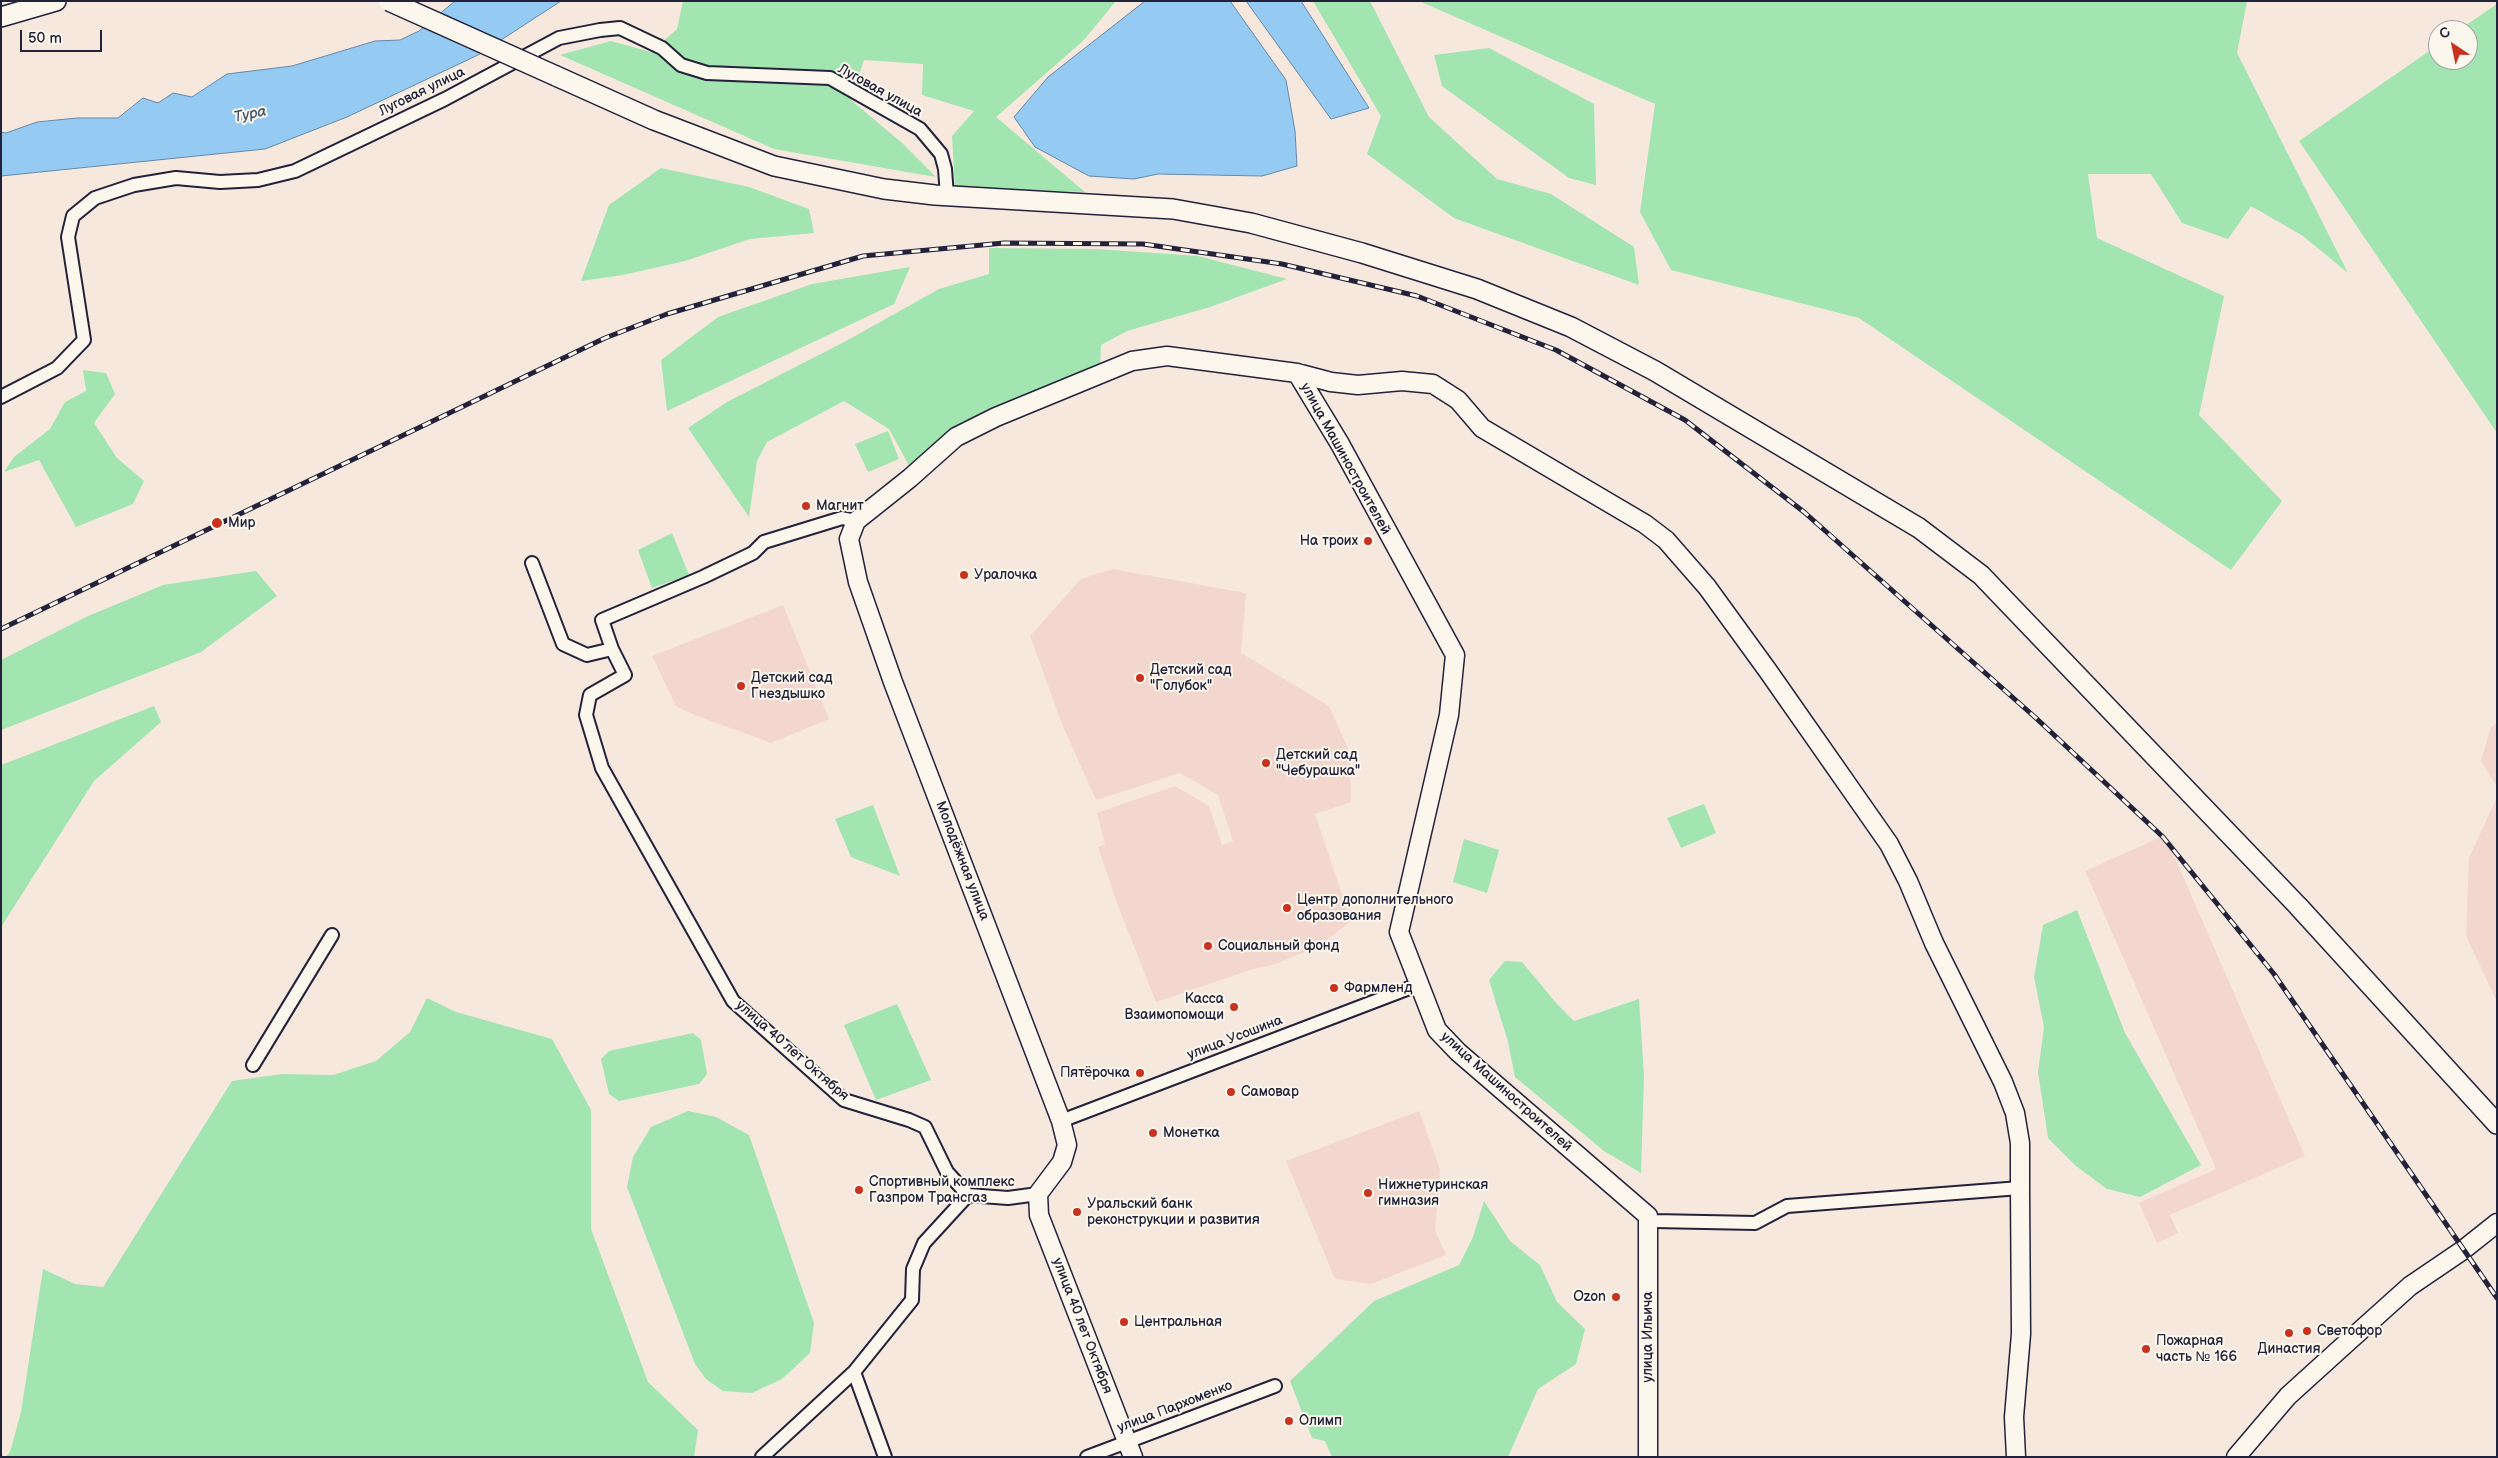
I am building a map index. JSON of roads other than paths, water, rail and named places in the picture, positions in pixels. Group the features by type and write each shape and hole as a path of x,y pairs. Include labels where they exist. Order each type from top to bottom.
{"main road":[{"path":"1,18 56,1"},
{"path":"389,1 654,120 774,166 884,189 946,196 1173,209 1251,223 1362,253 1477,289 1571,328 1654,371 1796,453 1919,528 1981,575 2281,888 2497,1124"}],"street":[{"name":"Луговая улица","path":"1,397 57,368 84,340 68,237 74,216 95,198 134,185 176,178 220,182 248,180 295,172 445,99 559,38 620,28 662,48 682,65 707,73 830,78 920,129 940,154 945,169 946,196"},
{"name":"улица Машиностроителей","path":"856,521 910,478 956,437 996,417 1132,361 1167,356 1297,373 1340,444 1455,655 1449,715 1399,932 1437,1030 1458,1052 1648,1216"},
{"path":"1297,373 1331,382 1358,384 1402,381 1433,384 1458,400 1482,428 1645,524 1666,540 1684,558 1768,671 1889,844 1908,881 1934,943 2003,1082 2015,1113 2020,1143 2020,1334 2014,1417 2016,1457"},
{"path":"532,563 563,644 587,655 612,649 602,620 703,577 753,552 764,542 842,518 856,521"},
{"name":"Молодёжная улица","path":"856,521 849,539 858,582 893,682 1061,1121 1067,1145 1062,1162 1038,1194"},
{"name":"улица 40 лет Октября","path":"612,649 625,675 590,695 586,716 602,768 733,1001 844,1100 909,1120 925,1127 947,1172 968,1195"},
{"path":"253,1065 332,935"},
{"name":"улица Усошина","path":"1061,1121 1420,984"},
{"path":"1648,1216 1654,1221 1755,1223 1787,1206 2020,1188"},
{"path":"762,1457 854,1372 912,1300 913,1269 924,1243 968,1195 1008,1198 1038,1194"},
{"name":"улица 40 лет Октября","path":"1038,1194 1039,1215 1130,1449"},
{"name":"улица Ильича","path":"1648,1216 1648,1457"},
{"path":"2236,1457 2288,1396 2410,1286 2471,1244 2497,1223"},
{"path":"854,1372 885,1457"},
{"name":"улица Пархоменко","path":"1087,1457 1130,1449 1275,1386"}],"water":[{"name":"Тура","path":"455,1 561,1 478,55 347,117 265,149 1,176 1,132 6,133 37,122 77,118 118,118 143,98 158,103 173,93 192,97 227,74 292,66 375,41 400,40 419,31"},
{"path":"1145,1 1230,1 1286,80 1295,131 1297,166 1262,176 1158,174 1134,179 1089,176 1035,147 1014,117 1048,77"},
{"path":"1246,1 1301,1 1369,108 1331,119"}],"railway":[{"path":"1,629 605,338 667,314 863,256 1004,243 1143,244 1282,264 1417,296 1556,350 1685,420 1804,512 2037,719 2163,837 2274,974 2497,1298"}],"place":[{"name":"Магнит","path":"806,506"},
{"name":"Мир","path":"217,523"},
{"name":"На троих","path":"1368,541"},
{"name":"Уралочка","path":"964,575"},
{"name":"Детский сад \"Голубок\"","path":"1140,678"},
{"name":"Детский сад Гнездышко","path":"741,686"},
{"name":"Детский сад \"Чебурашка\"","path":"1266,763"},
{"name":"Центр дополнительного образования","path":"1287,908"},
{"name":"Социальный фонд","path":"1208,946"},
{"name":"Фармленд","path":"1334,988"},
{"name":"Касса Взаимопомощи","path":"1234,1007"},
{"name":"Пятёрочка","path":"1140,1073"},
{"name":"Самовар","path":"1231,1092"},
{"name":"Монетка","path":"1153,1133"},
{"name":"Спортивный комплекс Газпром Трансгаз","path":"859,1190"},
{"name":"Нижнетуринская гимназия","path":"1368,1193"},
{"name":"Уральский банк реконструкции и развития","path":"1077,1212"},
{"name":"Ozon","path":"1616,1297"},
{"name":"Центральная","path":"1124,1322"},
{"name":"Светофор","path":"2307,1331"},
{"name":"Династия","path":"2289,1333"},
{"name":"Пожарная часть № 166","path":"2146,1349"},
{"name":"Олимп","path":"1289,1421"}]}
